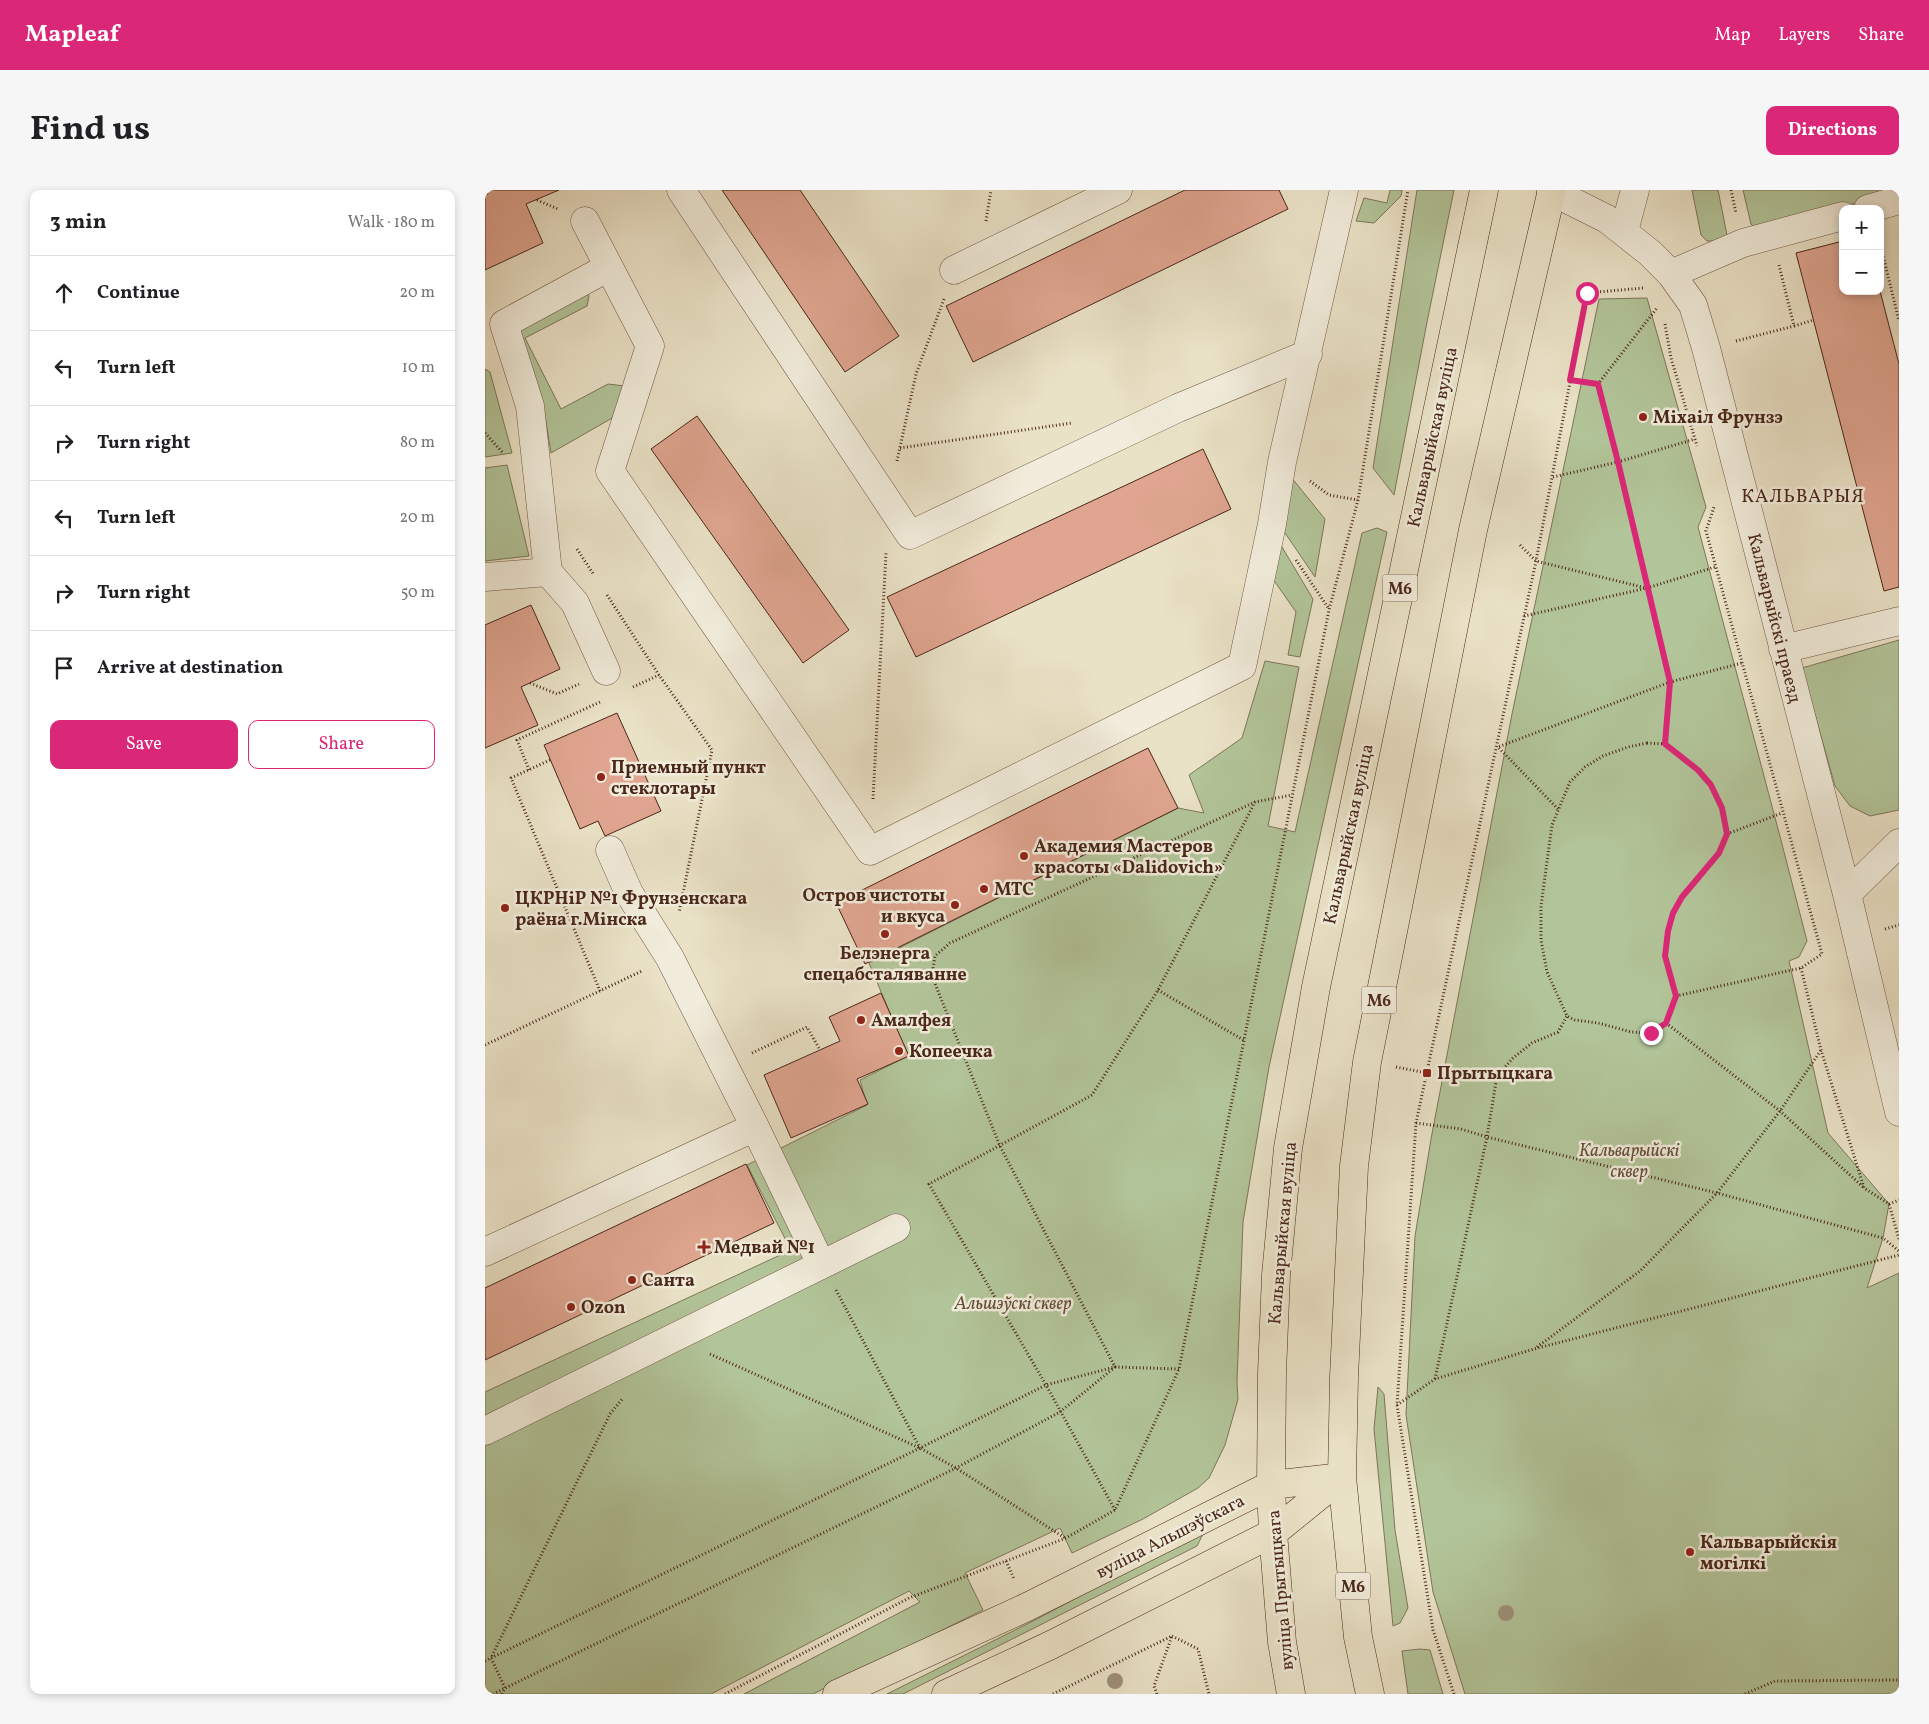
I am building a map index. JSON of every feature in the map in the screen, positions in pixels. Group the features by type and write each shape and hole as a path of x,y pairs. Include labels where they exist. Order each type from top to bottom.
{"main road":[{"name":"Кальварыйская вуліца","path":"1271,1485 1275,1275 1288,1148 1316,987 1484,190"},
{"name":"М6","path":"1370,1694 1358,1636 1342,1477 1344,1377 1353,1176 1367,1062 1473,530 1548,190"},
{"name":"вуліца Альшэўскага","path":"837,1694 1027,1607 1271,1485 1342,1477"},
{"path":"946,1694 1051,1645 1273,1533 1342,1477"},
{"name":"вуліца Прытыцкага","path":"1271,1485 1281,1642 1291,1694"}],"street":[{"path":"681,190 910,534 1179,408 1308,354"},
{"path":"955,270 1118,190"},
{"path":"585,220 650,346 610,471 870,851 1242,666 1272,524 1282,462 1344,190"},
{"name":"Кальварыйскі праезд","path":"1548,190 1607,219 1624,230 1660,281 1693,305 1847,894 1899,1112"},
{"path":"1624,230 1635,190"},
{"path":"1882,205 1899,200"},
{"path":"1660,281 1743,243 1839,217"},
{"path":"606,671 575,603 548,572 530,406 494,321 609,267"},
{"path":"485,577 548,572"},
{"path":"1783,649 1899,621"},
{"path":"1847,894 1899,843"},
{"path":"610,850 629,893 670,958 821,1264"},
{"path":"485,1252 755,1127"},
{"path":"485,1431 896,1228"}],"path":[{"path":"725,1694 909,1598 1066,1538 1115,1510 1179,1369 1329,610 1358,500 1408,190"},
{"path":"1882,250 1899,321"},
{"path":"1778,261 1794,326 1814,320"},
{"path":"1454,1694 1433,1630 1397,1405 1416,1123 1498,747 1553,477 1587,293 1660,281"},
{"path":"1598,384 1661,304 1663,313"},
{"path":"1664,322 1671,358 1698,448"},
{"path":"1570,380 1598,384"},
{"path":"1598,384 1670,682 1665,744"},
{"path":"899,448 1081,422"},
{"path":"1553,477 1618,462 1695,439"},
{"path":"1676,996 1801,968 1822,954 1706,531 1715,505"},
{"path":"1520,545 1536,561 1647,588"},
{"path":"575,546 596,578"},
{"path":"1524,616 1647,588 1715,567"},
{"path":"485,1045 670,958 712,750 659,675 607,594"},
{"path":"1498,747 1670,682 1742,663"},
{"path":"530,683 557,694 606,671"},
{"path":"632,687 659,675"},
{"path":"529,770 517,740 605,699"},
{"path":"1647,743 1665,744 1698,770 1711,785 1722,808 1727,834 1719,853 1682,897 1673,913 1668,931 1665,956 1676,996 1666,1023 1651,1033 1631,1032 1598,1023 1575,1020 1567,1016 1547,972 1541,940 1541,906 1552,825 1558,809 1570,782 1585,767 1603,756 1627,747 1647,743"},
{"path":"1498,747 1558,809"},
{"path":"550,760 511,778 600,991"},
{"path":"1115,1367 1000,1146 932,976 935,956 950,943 1255,802 1292,795"},
{"path":"1115,1510 1046,1385 929,1184 1092,1095 1158,990 1255,802"},
{"path":"1727,834 1783,812"},
{"path":"1801,968 1821,1050 1864,1188"},
{"path":"1158,990 1245,1040"},
{"path":"1435,1379 1487,1137 1497,1076 1513,1058 1533,1043 1559,1032 1567,1016"},
{"path":"1666,1023 1779,1112 1864,1188 1889,1204 1899,1239"},
{"path":"724,1066 807,1027 821,1050"},
{"path":"1534,1349 1640,1272 1717,1193 1779,1112 1821,1050"},
{"path":"1416,1123 1461,1129 1717,1193 1883,1238 1899,1250"},
{"path":"1889,1204 1899,1200"},
{"path":"1397,1405 1435,1379 1534,1349 1899,1255"},
{"path":"821,1264 920,1448"},
{"path":"673,1337 920,1448 956,1468 1066,1538"},
{"path":"485,1661 1046,1385 1115,1367 1179,1369"},
{"path":"493,1694 956,1468 1060,1412 1115,1367"},
{"path":"491,1658 610,1414 629,1391"},
{"path":"1053,1694 1172,1636"},
{"path":"1157,1694 1154,1686 1172,1636"},
{"path":"1172,1636 1198,1649 1209,1694"},
{"path":"491,1658 507,1694"},
{"path":"1745,1694 1775,1681 1899,1680"},
{"path":"502,1694 505,1688"}],"green space":[{"path":"1390,190 1402,190 1401,196 1374,223 1356,221 1364,198 1387,203"},
{"path":"1417,190 1454,190 1394,495 1373,468"},
{"path":"1692,190 1718,190 1727,235 1714,241 1707,241 1701,235"},
{"path":"1743,190 1899,190 1850,205 1839,205 1839,208 1763,230 1756,230 1751,224"},
{"path":"585,286 589,296 587,306 525,338 561,409 608,384 625,386 614,417 551,453 544,410 518,351 519,325"},
{"name":"Кальварыйскі сквер","path":"1647,298 1706,507 1698,527 1807,941 1799,957 1789,961 1828,1133 1889,1204 1883,1238 1867,1288 1899,1273 1899,1694 1465,1694 1433,1592 1406,1415 1415,1236 1431,1139 1512,714 1599,299"},
{"path":"485,369 490,372 512,453 485,457"},
{"path":"507,465 529,556 485,561 485,468"},
{"path":"1291,477 1325,519 1315,577 1283,530"},
{"name":"Альшэўскі сквер","path":"1377,528 1387,532 1269,1067 1243,1222 1238,1399 1225,1445 1209,1478 1198,1488 1143,1519 1072,1553 1060,1528 965,1573 983,1610 813,1694 744,1694 920,1602 909,1591 711,1694 485,1694 485,1392 791,1250 747,1165 867,1105 860,1080 908,1056 869,963 1178,808 1204,813 1189,775 1242,738 1265,661 1299,667 1268,826 1295,832 1362,533"},
{"path":"1279,542 1313,599 1300,657 1288,655 1296,612 1273,579"},
{"path":"1899,640 1899,810 1870,816 1850,806 1835,786 1802,668"},
{"path":"1378,1387 1384,1394 1395,1530 1408,1608 1400,1623 1393,1626 1374,1429"},
{"path":"1203,1534 1197,1546 903,1694 887,1694 1033,1621 1193,1536"},
{"path":"1430,1650 1443,1694 1408,1694 1402,1651"}],"building":[{"path":"486,190 559,190 526,204 543,243 485,270 485,195 488,194"},
{"path":"722,190 800,190 899,336 845,372"},
{"path":"1185,190 1279,190 1288,209 973,362 946,306"},
{"path":"1839,242 1839,295 1881,295 1899,364 1899,587 1884,591 1796,253"},
{"path":"697,416 849,630 803,663 651,449"},
{"path":"1203,449 1231,509 916,657 887,597"},
{"path":"531,605 560,669 521,687 538,725 485,748 485,625"},
{"name":"Приемный пункт стеклотары","path":"617,713 661,811 605,836 598,821 580,829 544,745"},
{"path":"1148,748 1178,808 865,964 836,903"},
{"path":"881,993 909,1056 857,1079 868,1104 791,1138 764,1075 840,1041 829,1017"},
{"path":"746,1164 774,1223 485,1360 485,1288"}],"place":[{"name":"Міхаіл Фрунзэ","path":"1643,417"},
{"name":"Приемный пункт стеклотары","path":"601,777"},
{"name":"Академия Мастеров красоты «Dalidovich»","path":"1024,856"},
{"name":"МТС","path":"984,889"},
{"name":"Остров чистоты и вкуса","path":"955,905"},
{"name":"ЦКРНіР №1 Фрунзенскага раёна г.Мінска","path":"505,908"},
{"name":"Белэнерга спецабсталяванне","path":"885,934"},
{"name":"Амалфея","path":"861,1020"},
{"name":"Копеечка","path":"899,1051"},
{"name":"Прытыцкага","path":"1427,1073"},
{"name":"Медвай №1","path":"704,1247"},
{"name":"Санта","path":"632,1280"},
{"name":"Ozon","path":"571,1307"},
{"name":"Кальварыйскія могілкі","path":"1690,1552"}],"district":[{"name":"КАЛЬВАРЫЯ","path":"1803,495"}],"route":[{"path":"1587,293 1570,380 1598,384 1670,682 1665,744 1698,770 1711,785 1722,808 1727,834 1719,853 1682,897 1673,913 1668,931 1665,956 1676,996 1666,1023 1651,1033"}]}
